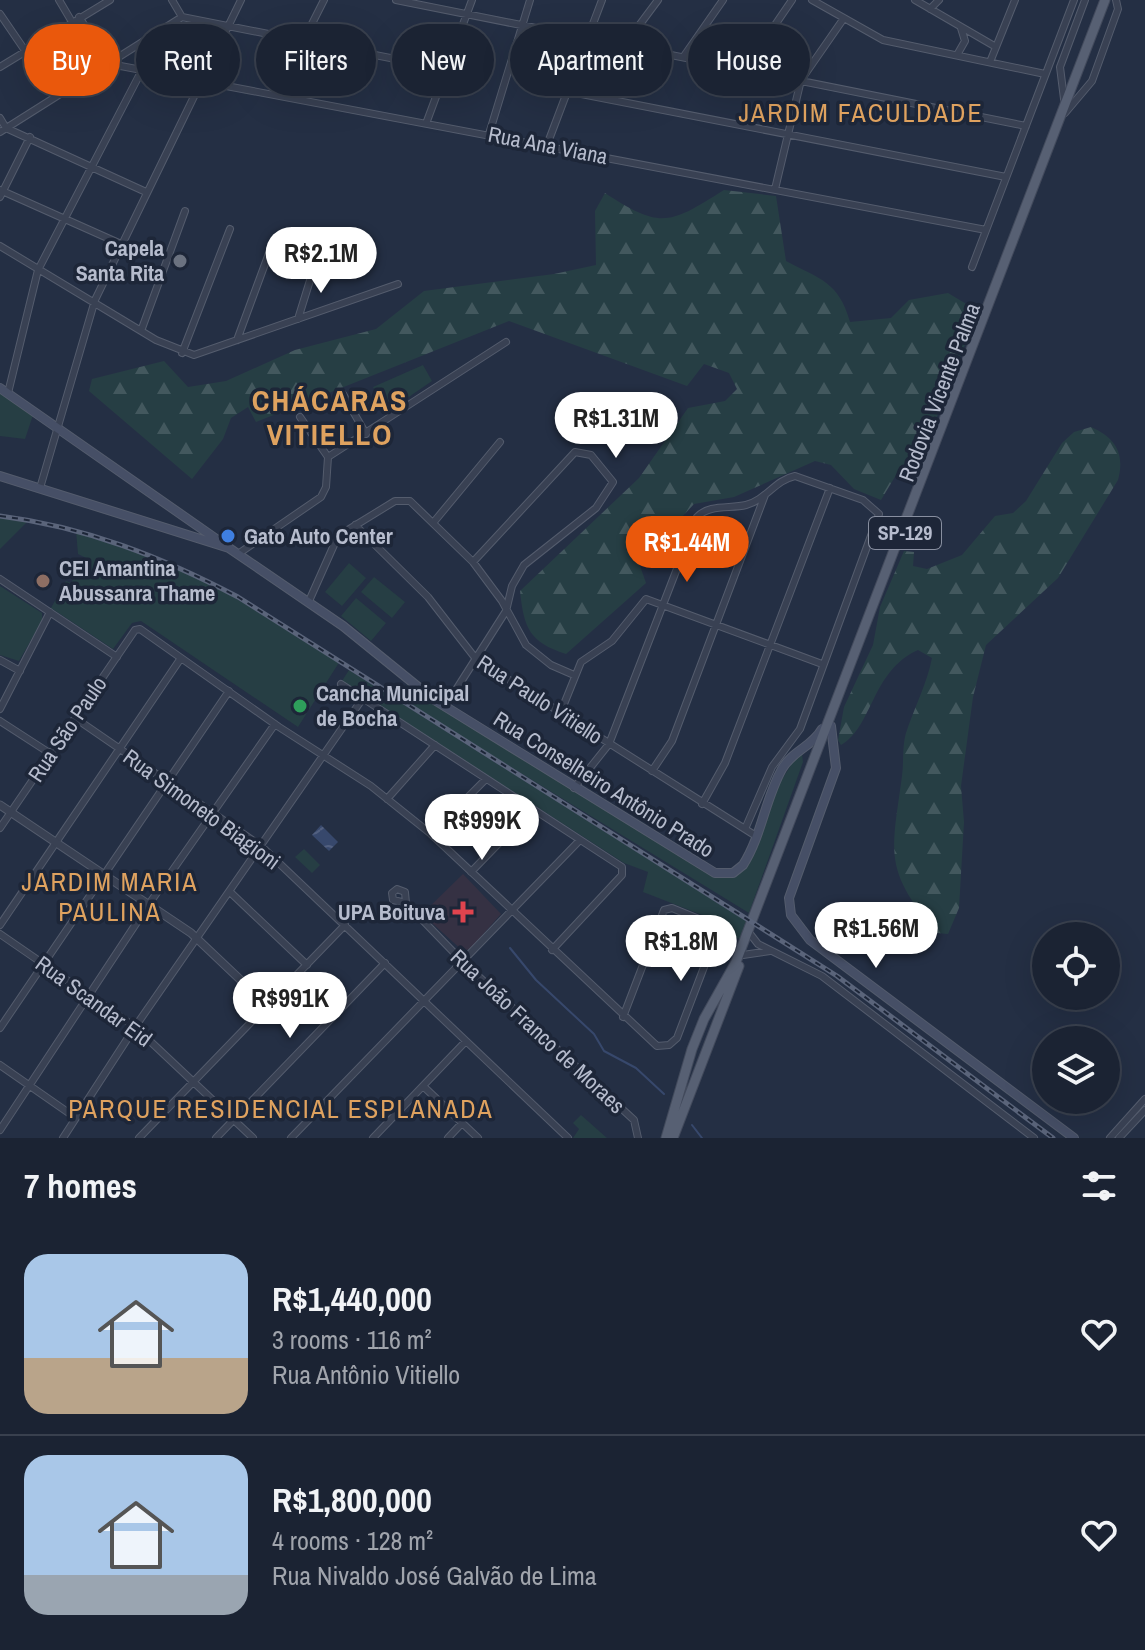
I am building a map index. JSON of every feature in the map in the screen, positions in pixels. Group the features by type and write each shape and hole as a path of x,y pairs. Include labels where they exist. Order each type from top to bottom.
{"main road":[{"name":"SP-129","path":"1060,119 1105,0"},
{"name":"Rodovia Vicente Palma","path":"750,932 1060,119"},
{"path":"4,391 229,548"},
{"name":"Rua Conselheiro Antônio Prado","path":"0,476 229,548 309,601 445,707 717,874 732,873 739,868 756,836 779,774 797,750 814,741 830,721"},
{"path":"194,537 198,525"},
{"path":"830,721 835,757 833,779 789,898 795,922 810,940 1074,1138"},
{"path":"797,750 809,749 835,757"},
{"name":"SP-129","path":"673,1138 750,932"},
{"name":"SP-129","path":"666,1138 692,1049 743,949"},
{"path":"692,1049 697,1058 706,1053"}],"street":[{"path":"59,0 80,24"},
{"path":"68,24 110,0"},
{"path":"172,0 182,17"},
{"path":"229,24 241,0"},
{"path":"312,24 324,0"},
{"path":"396,0 521,24 530,0"},
{"path":"463,24 472,0"},
{"path":"591,24 602,0"},
{"path":"640,24 658,0"},
{"path":"684,56 723,0"},
{"path":"776,24 792,0"},
{"path":"812,0 883,40 1045,74"},
{"path":"915,0 996,47"},
{"path":"930,9 939,0"},
{"path":"990,62 1015,0"},
{"path":"972,267 1074,0"},
{"path":"1060,119 1093,80 1115,1"},
{"path":"1060,119 1065,94 1060,67 1085,2"},
{"path":"0,14 24,49"},
{"path":"120,57 182,17 222,24"},
{"path":"810,67 844,18"},
{"path":"957,55 965,41 961,28"},
{"path":"0,67 24,53"},
{"path":"672,53 688,57"},
{"path":"489,134 510,62"},
{"path":"1060,75 1072,88 1085,88"},
{"path":"4,391 38,270 136,81"},
{"path":"810,82 1026,126"},
{"path":"3,130 58,96"},
{"path":"40,488 95,300 193,96"},
{"name":"Rua Ana Viana","path":"293,96 986,230"},
{"path":"427,121 436,96"},
{"path":"547,145 564,96"},
{"path":"591,96 1006,177"},
{"path":"775,189 797,96"},
{"path":"0,118 3,130"},
{"path":"3,130 30,137 146,192"},
{"path":"30,137 1,193 121,244"},
{"path":"141,331 185,211"},
{"path":"182,353 230,229"},
{"path":"237,340 272,245"},
{"path":"0,246 95,300 141,331 182,353 194,355 398,284"},
{"path":"298,319 316,261"},
{"path":"328,457 506,342"},
{"path":"343,394 366,434"},
{"path":"238,554 321,497 326,487 328,457 300,417"},
{"path":"433,523 500,442"},
{"path":"445,707 506,611 512,586 524,565 576,526 613,486 613,480 594,457 584,451 573,453 473,562"},
{"path":"574,788 609,744 701,512 747,505 780,482 795,476 877,510 878,520 800,729 772,767 745,829"},
{"path":"702,804 725,763 768,643 830,488"},
{"path":"652,771 669,749 765,495"},
{"path":"309,601 332,544 355,525 395,501 404,500 416,505 473,562 502,601 526,645 551,665 574,675"},
{"name":"Rua Paulo Vitiello","path":"355,525 428,597 476,659 756,836"},
{"path":"0,579 117,657"},
{"path":"560,714 581,662 612,641 641,601 651,600 822,664"},
{"path":"0,709 50,612"},
{"name":"Rua São Paulo","path":"0,828 135,630 144,632 181,658"},
{"path":"0,925 181,658 387,799 431,834 623,1017 658,1046 671,1045 677,1038 717,933 713,924 672,908 665,909 623,1017"},
{"path":"0,660 20,671"},
{"path":"341,684 621,866 622,875 552,950"},
{"path":"0,1028 229,691"},
{"path":"63,1138 135,1027 363,698"},
{"name":"Rua Simoneto Biagioni","path":"75,718 261,846 568,1138"},
{"path":"0,721 51,754"},
{"path":"0,1130 149,904 215,814 275,724"},
{"path":"387,799 435,745"},
{"path":"431,834 486,779"},
{"path":"0,805 197,938 267,1005"},
{"path":"471,872 532,809"},
{"path":"291,1138 579,841"},
{"path":"230,892 307,965"},
{"name":"Rua João Franco de Moraes","path":"406,903 463,962 637,1124 638,1138"},
{"path":"139,1138 345,925"},
{"path":"750,932 758,944 822,976 1034,1138"},
{"name":"Rua Scandar Eid","path":"0,934 135,1027 253,1138"},
{"path":"743,949 774,951"},
{"path":"216,1138 385,963"},
{"path":"373,1138 466,1041"},
{"path":"0,1065 76,1118"},
{"path":"423,1086 478,1138"},
{"path":"1110,1138 1145,1099"},
{"path":"1119,1138 1145,1111"},
{"path":"448,1138 462,1123"}],"shaded area":[{"name":"UPA Boituva","path":"463,874 501,914 470,949 463,951 422,914"}],"green space":[{"path":"724,190 776,196 786,261 827,283 840,298 850,322 891,318 909,300 948,293 978,311 922,455 914,468 899,470 881,500 854,489 831,465 815,461 734,497 694,504 639,563 646,583 566,654 536,639 524,615 520,591 639,478 688,408 725,401 737,389 729,373 704,364 687,386 509,321 256,422 248,407 231,418 223,439 192,479 89,391 92,379 164,361 188,387 226,381 295,350 376,329 424,291 554,274 596,265 595,211 605,193 640,213 665,218 690,210"},
{"path":"423,365 432,381 387,412 373,387"},
{"path":"0,393 33,415 25,439 0,436"},
{"path":"1091,427 1107,436 1116,448 1120,462 1118,480 1058,578 986,645 973,697 961,786 964,822 959,908 948,934 937,933 907,892 899,875 894,842 905,738 932,658 918,650 903,659 881,685 860,726 841,745 838,740 844,707 873,645 880,607 904,551 914,552 913,566 927,569 962,555 995,516 1013,513 1026,501 1062,443 1074,432"},
{"path":"0,516 29,520 0,549"},
{"path":"76,531 143,552 195,574 340,661 298,727 141,621 132,623 113,649 51,608 66,581 71,583 86,558 78,554"},
{"path":"349,563 366,578 342,606 325,592"},
{"path":"374,577 405,602 392,618 361,592"},
{"path":"0,586 42,613 42,621 19,661 0,655"},
{"path":"356,598 386,623 371,641 341,616"},
{"path":"349,670 748,922 741,940 721,930 715,920 643,892 648,872 624,863 342,681"},
{"path":"407,685 717,877 731,877 745,868 780,783 797,755 802,754 803,762 749,913 400,699"},
{"path":"304,849 320,865 312,873 295,857"},
{"path":"581,1115 607,1138 573,1138 579,1129 573,1123"}],"water":[{"path":"321,825 338,842 329,851 312,835"}],"waterway":[{"path":"510,948 536,980 594,1034 604,1051 636,1068 664,1094"},
{"path":"692,1125 702,1138"}],"railway":[{"path":"0,516 63,528 123,546 181,569 238,597 837,976 1053,1138"}],"place":[{"name":"Capela Santa Rita","path":"180,261"},
{"name":"Gato Auto Center","path":"228,536"},
{"name":"CEI Amantina Abussanra Thame","path":"43,581"},
{"name":"Cancha Municipal de Bocha","path":"300,706"},
{"name":"UPA Boituva","path":"463,912"}],"district":[{"name":"JARDIM FACULDADE","path":"861,113"},
{"name":"CHÁCARAS VITIELLO","path":"330,418"},
{"name":"JARDIM MARIA PAULINA","path":"110,897"},
{"name":"PARQUE RESIDENCIAL ESPLANADA","path":"281,1109"}]}
